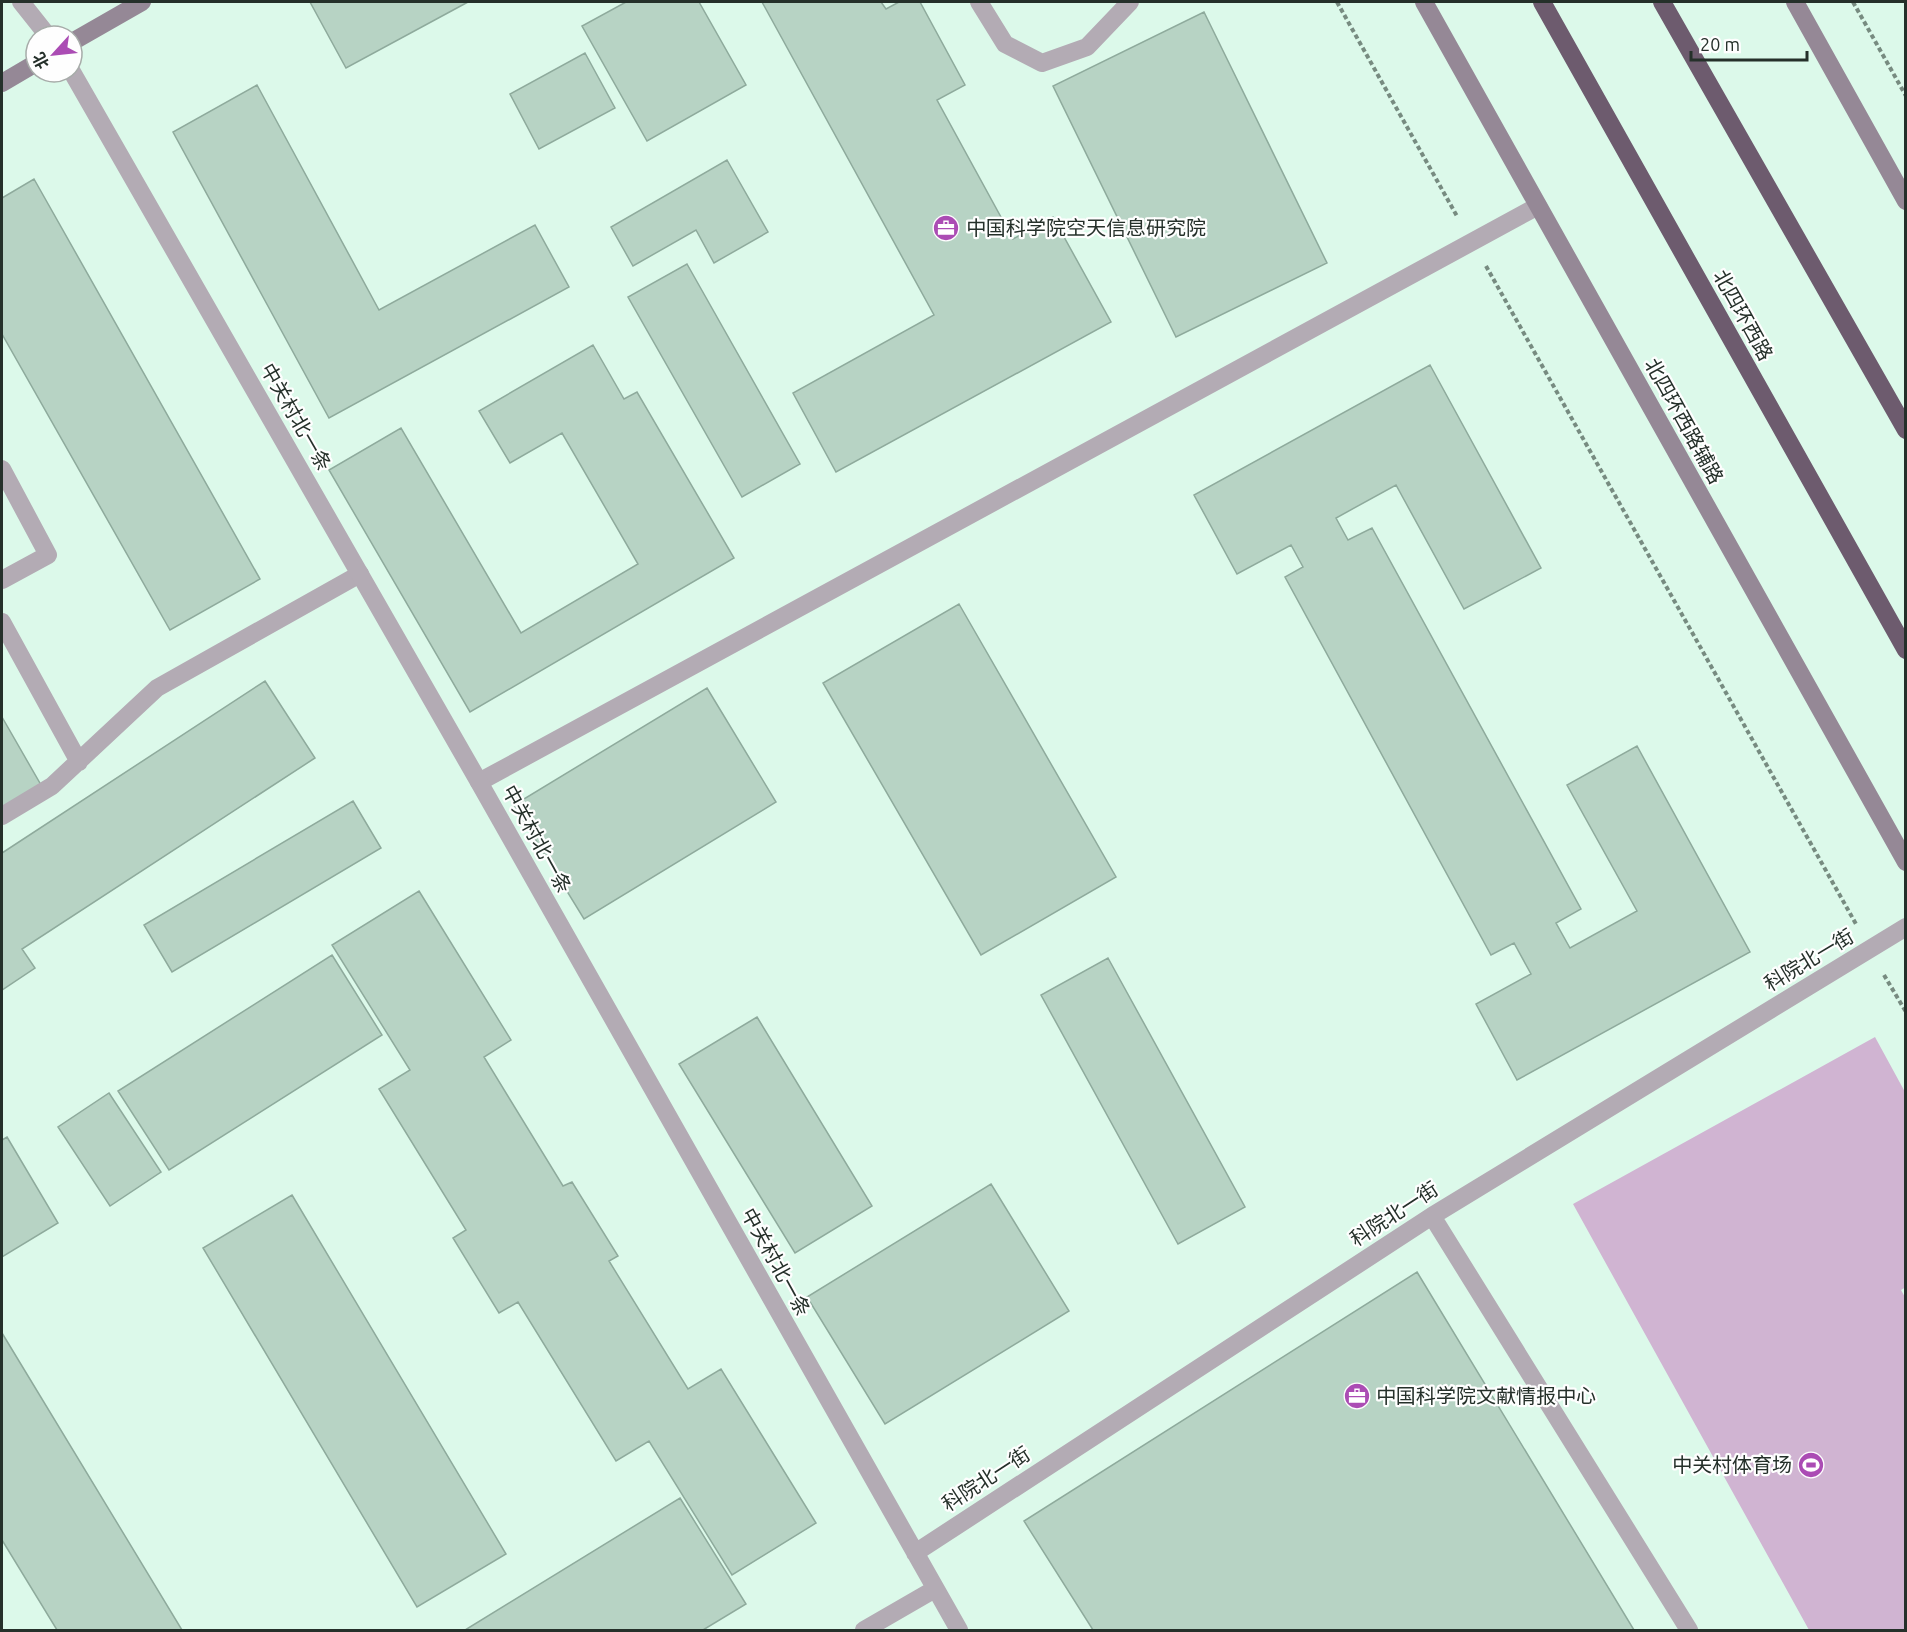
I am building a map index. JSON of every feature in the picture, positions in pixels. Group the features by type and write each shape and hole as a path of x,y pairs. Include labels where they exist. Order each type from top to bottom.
{"highway":[{"name":"北四环西路","path":"1542,2 1905,650"},
{"path":"1662,2 1905,429"}],"street":[{"path":"21,2 38,24"},
{"path":"84,35 142,2"},
{"path":"979,2 1005,44 1042,63 1087,47 1130,2"},
{"name":"北四环西路辅路","path":"1424,2 1905,862"},
{"path":"1795,2 1905,201"},
{"path":"2,82 24,70"},
{"name":"中关村北一条","path":"79,84 360,574 959,1630"},
{"path":"478,782 1538,206"},
{"path":"2,469 48,555 2,580"},
{"path":"2,816 52,786 157,688 360,574"},
{"path":"2,622 79,762"},
{"name":"科院北一街","path":"915,1553 1432,1216 1905,927"},
{"path":"1432,1216 1689,1630"},
{"path":"864,1630 935,1589"}],"path":[{"path":"1337,2 1905,1012"},
{"path":"1853,2 1905,96"}],"shaded area":[{"name":"中关村体育场","path":"1875,1037 1905,1092 1906,1287 1901,1290 1906,1299 1905,1630 1809,1630 1573,1204"}],"building":[{"path":"310,2 468,2 346,68"},
{"path":"626,2 699,2 746,85 647,141 582,26"},
{"name":"中国科学院空天信息研究院","path":"762,2 881,2 886,9 899,2 920,2 965,85 937,100 1013,239 1053,217 1111,322 836,472 793,393 934,315"},
{"path":"1204,12 1327,263 1176,337 1053,86"},
{"path":"585,53 615,108 539,149 510,94"},
{"path":"257,85 379,310 535,225 569,287 329,418 173,132"},
{"path":"727,160 768,232 714,263 696,230 633,266 611,227"},
{"path":"34,179 260,579 170,630 2,334 2,198"},
{"path":"687,264 800,464 742,497 628,297"},
{"path":"593,345 624,399 637,392 734,558 470,712 329,470 401,428 521,633 638,564 562,433 510,463 479,411"},
{"path":"1430,365 1541,568 1464,609 1396,485 1336,518 1348,540 1372,528 1581,909 1556,923 1570,948 1637,911 1567,785 1637,746 1750,952 1517,1080 1476,1004 1531,974 1514,943 1491,955 1285,577 1303,567 1291,545 1237,574 1194,495"},
{"path":"959,604 1116,877 981,955 823,683"},
{"path":"265,681 315,758 22,949 35,968 2,990 2,853"},
{"path":"707,688 776,802 584,919 514,805"},
{"path":"2,717 41,785 3,808 2,805"},
{"path":"353,801 381,848 172,972 144,925"},
{"path":"419,891 511,1040 484,1057 563,1186 572,1182 618,1256 609,1261 688,1389 721,1369 816,1523 732,1575 649,1441 616,1461 518,1302 499,1313 453,1238 466,1230 379,1089 410,1070 332,945"},
{"path":"332,955 382,1035 169,1170 118,1091"},
{"path":"1108,958 1245,1207 1178,1244 1041,995"},
{"path":"757,1017 872,1206 795,1253 679,1064"},
{"path":"109,1093 161,1172 110,1206 58,1127"},
{"path":"7,1137 58,1223 2,1257 2,1140"},
{"path":"991,1184 1069,1311 885,1424 807,1297"},
{"path":"292,1195 506,1554 417,1607 203,1248"},
{"name":"中国科学院文献情报中心","path":"1417,1272 1634,1630 1093,1630 1024,1521"},
{"path":"2,1333 182,1630 57,1630 2,1540"},
{"path":"680,1498 746,1604 703,1630 465,1630"}],"place":[{"name":"中国科学院空天信息研究院","path":"946,228"},
{"name":"中国科学院文献情报中心","path":"1357,1396"},
{"name":"中关村体育场","path":"1811,1465"}]}
